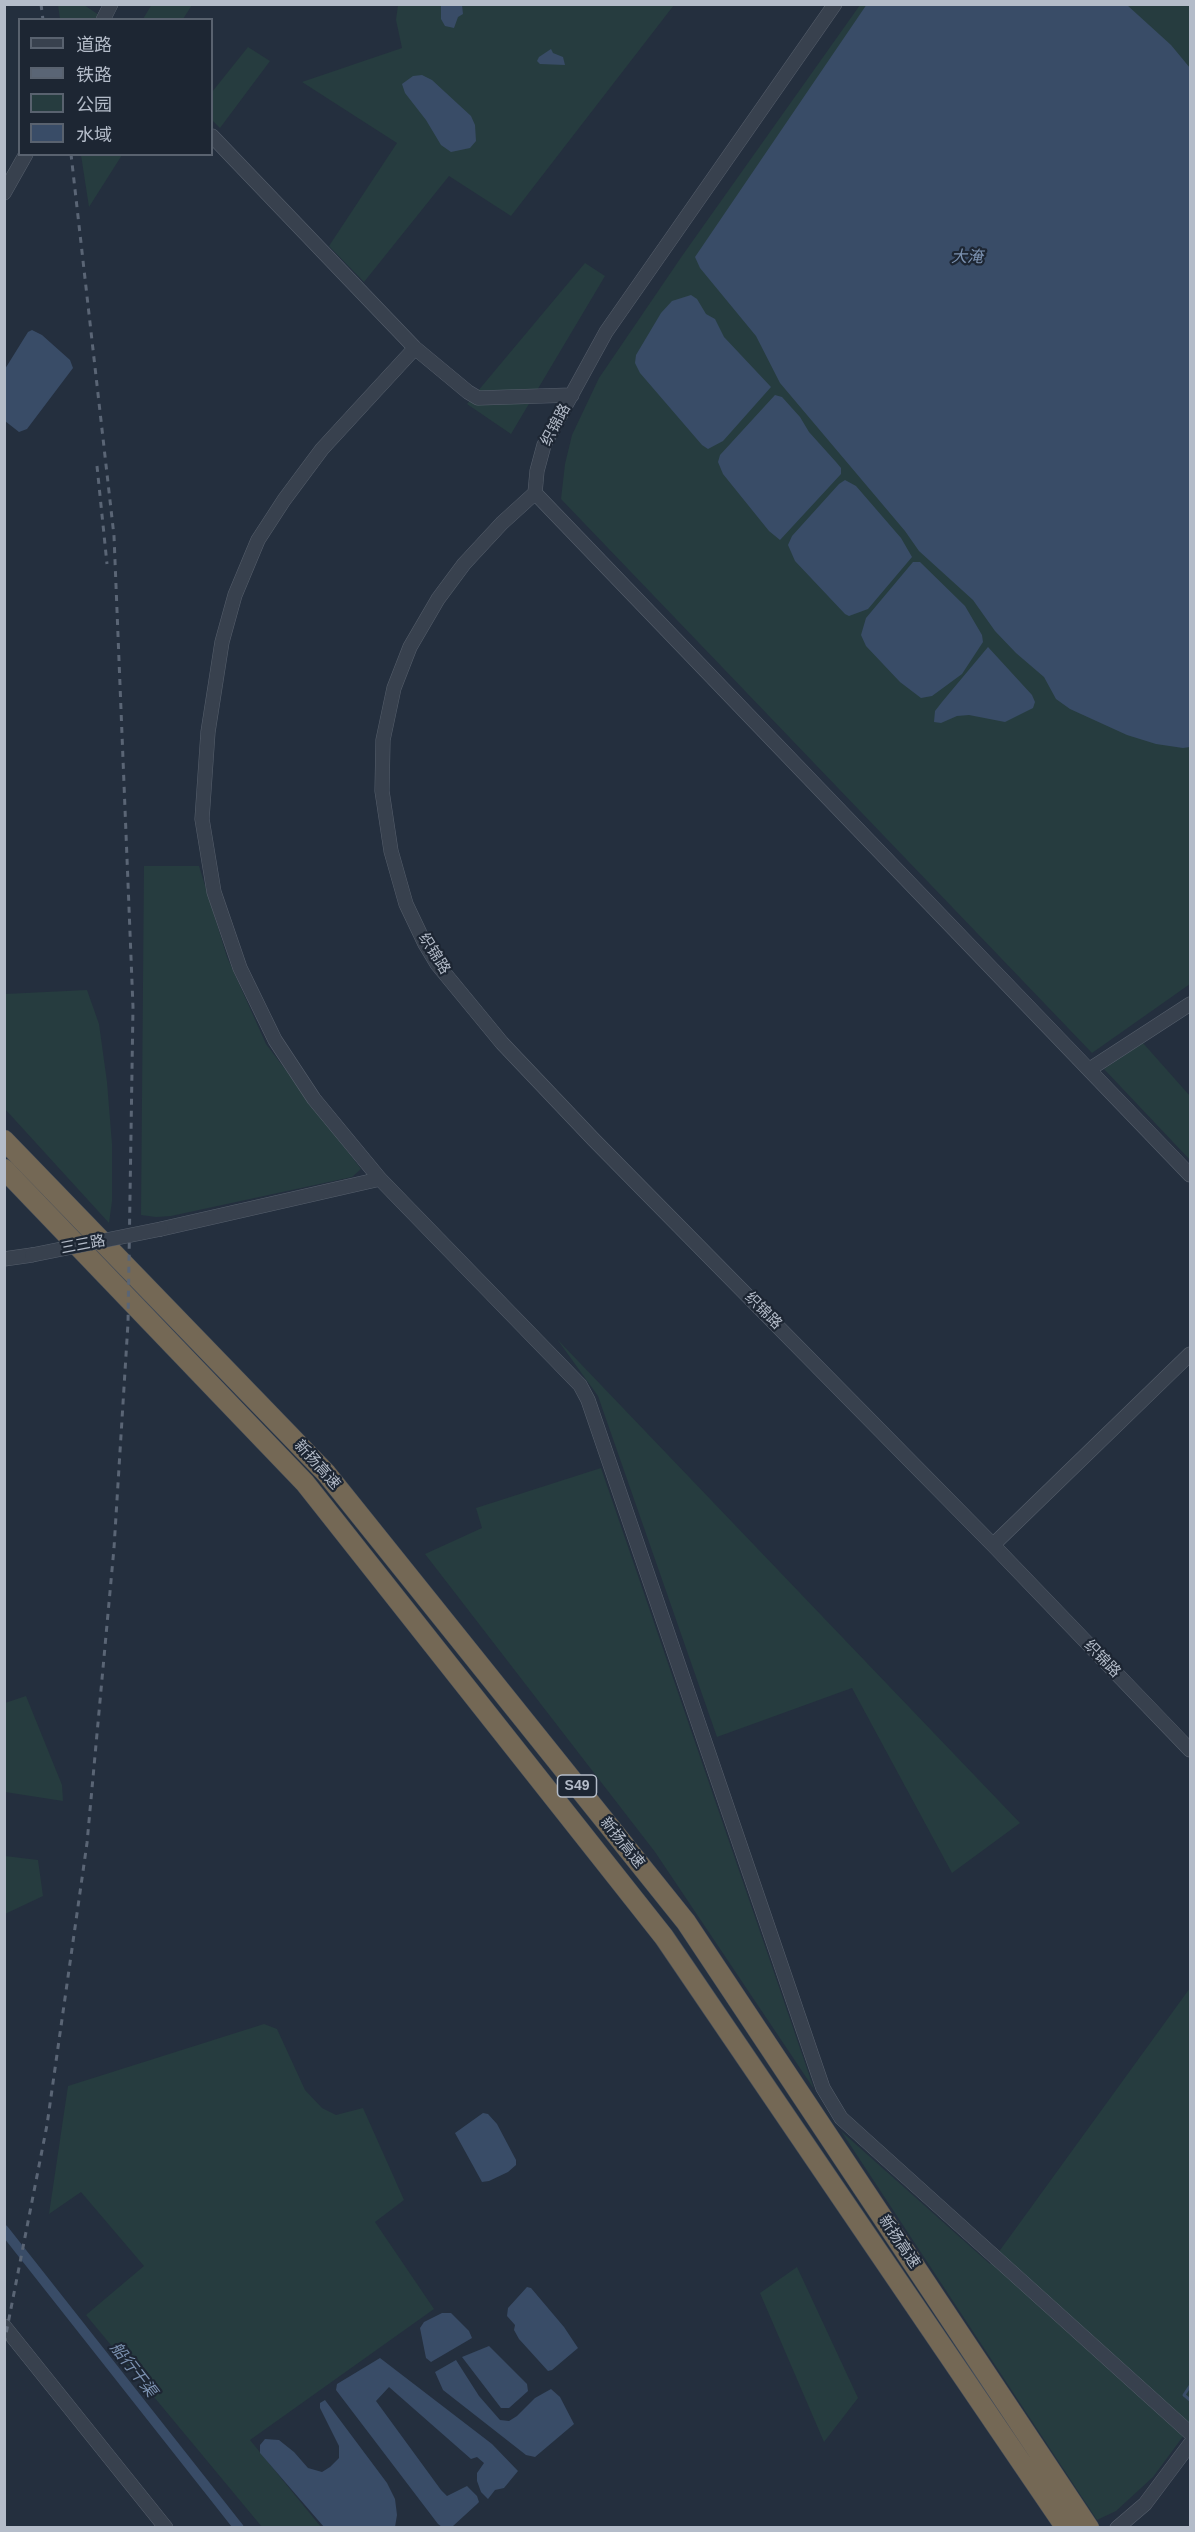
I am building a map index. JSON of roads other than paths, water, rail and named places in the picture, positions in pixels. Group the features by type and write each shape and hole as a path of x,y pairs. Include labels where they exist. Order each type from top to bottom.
{"highway":[{"name":"新扬高速","path":"4,1140 326,1473 686,1922 1089,2528"},
{"name":"新扬高速","path":"4,1169 305,1483 664,1937 1061,2520"}],"street":[{"path":"104,18 111,4"},
{"name":"织锦路","path":"835,4 606,332 544,445 537,471 535,493 502,523 464,564 438,599 410,647 394,688 383,740 382,791 391,851 406,904 437,964 502,1043 588,1134 993,1545 1191,1750"},
{"path":"213,137 415,348 468,392 478,398 572,394"},
{"path":"4,193 25,156"},
{"path":"415,348 322,449 284,500 258,540 236,595 222,642 208,732 202,819 206,857 214,892 240,968 270,1030 314,1099 380,1179 580,1385 588,1400 823,2088 841,2118 1191,2433"},
{"path":"535,493 1191,1175"},
{"path":"1090,1069 1191,1004"},
{"name":"三三路","path":"4,1259 161,1229 380,1179"},
{"path":"993,1545 1191,1354"},
{"path":"4,2326 166,2528"},
{"path":"1117,2528 1145,2504 1191,2444"}],"water":[{"name":"大淹","path":"867,4 1127,5 1171,45 1190,68 1190,747 1156,744 1127,735 1070,709 1056,699 1044,677 995,631 973,600 919,551 905,531 780,383 756,336 700,268 695,257"},
{"path":"441,5 462,5 463,14 458,17 454,28 445,26 441,19"},
{"path":"551,49 553,53 563,57 565,65 540,64 537,61"},
{"path":"422,75 432,80 471,116 475,125 476,141 470,148 451,152 441,145 426,120 405,93 402,84 413,76"},
{"path":"691,295 697,299 706,314 715,319 724,337 771,387 723,441 708,449 702,445 640,373 635,363 636,355 661,313 672,301"},
{"path":"32,330 42,335 70,360 73,368 27,429 19,432 5,421 5,369 28,332"},
{"path":"775,395 782,397 841,468 841,474 780,540 769,531 723,474 718,462 720,455"},
{"path":"845,480 856,486 901,538 912,557 868,609 849,616 795,561 788,545 792,536"},
{"path":"913,562 920,562 965,606 982,635 983,642 962,674 932,696 921,698 900,682 866,646 861,635 866,618"},
{"path":"988,647 1032,695 1035,702 1033,708 1005,722 969,715 957,716 941,723 934,722 935,711"},
{"path":"483,2113 488,2114 497,2124 516,2160 516,2165 508,2172 482,2182 455,2133"},
{"path":"527,2287 531,2288 564,2327 578,2348 552,2370 548,2371 519,2339 514,2330 515,2325 507,2316 508,2308"},
{"path":"442,2313 451,2313 469,2331 472,2338 431,2362 426,2358 420,2328 424,2322"},
{"path":"489,2346 527,2384 528,2391 509,2408 501,2408 462,2357"},
{"path":"380,2358 492,2444 518,2471 504,2488 495,2490 488,2499 481,2492 477,2481 477,2473 484,2463 477,2457 471,2459 389,2387 376,2401 441,2490 447,2496 467,2486 477,2496 479,2502 453,2526 442,2527 438,2524 336,2390 337,2384"},
{"path":"456,2360 479,2396 500,2420 509,2421 535,2398 551,2389 560,2397 574,2424 535,2457 526,2455 443,2390 435,2372"},
{"path":"325,2400 387,2483 395,2499 397,2515 395,2527 324,2527 260,2453 260,2445 265,2439 279,2440 308,2468 322,2472 330,2467 339,2458 339,2446 320,2408 320,2403"}],"waterway":[{"name":"船行干渠","path":"4,2230 239,2528"},
{"path":"1190,2386 1184,2395 1190,2400"}],"railway":[{"path":"41,4 43,18"},
{"path":"4,2344 47,2125 87,1843 114,1548 128,1323 133,1007 114,536 71,156"},
{"path":"97,466 107,564"}]}
